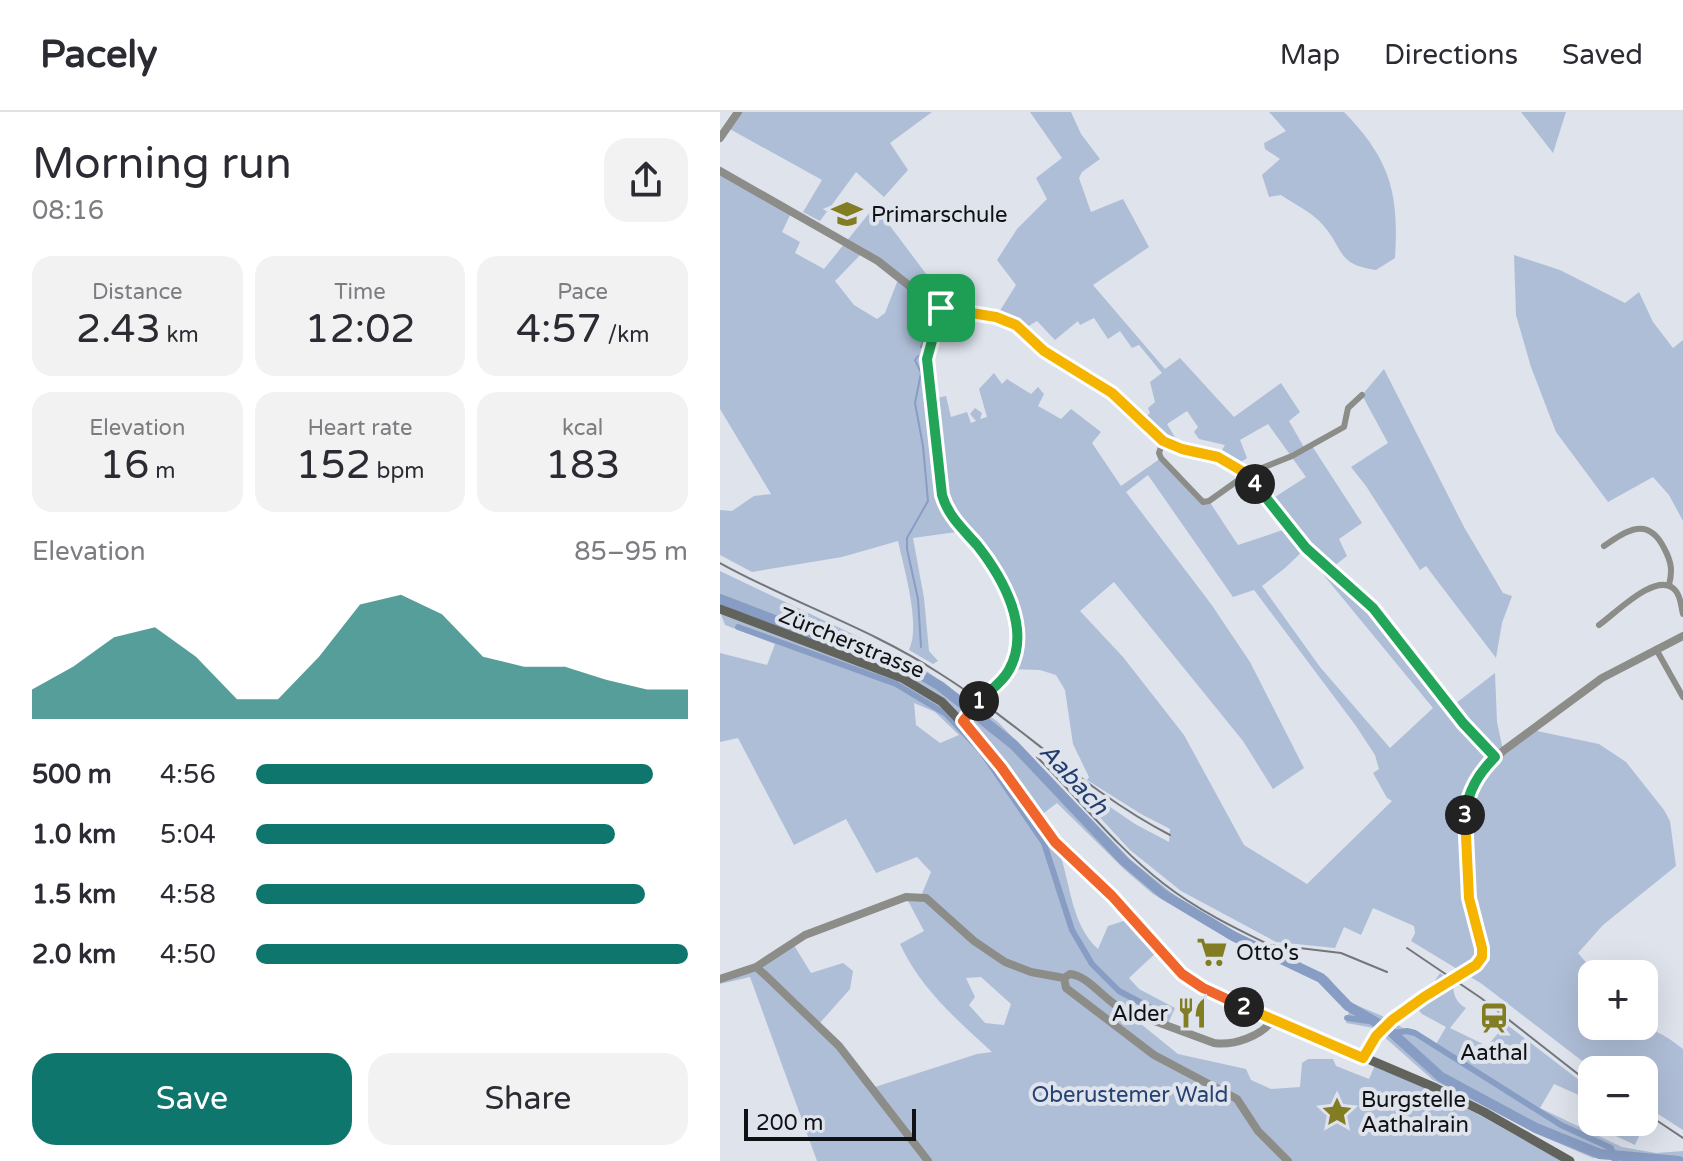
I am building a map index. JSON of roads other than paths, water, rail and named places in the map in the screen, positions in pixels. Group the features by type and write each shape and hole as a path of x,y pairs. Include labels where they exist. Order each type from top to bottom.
{"main road":[{"name":"Zürcherstrasse","path":"720,609 911,682 966,717 1055,842 1112,896 1182,974 1210,992 1439,1090 1570,1161"}],"street":[{"path":"720,138 738,112"},
{"path":"720,171 878,261 926,300 941,308 996,317 1016,325 1044,351 1112,393 1163,441 1218,457 1247,474 1306,548 1373,608 1463,723 1495,757"},
{"path":"941,308 927,359 942,495 949,512 978,546 1001,582 1017,624 1017,642 1010,669 966,717"},
{"path":"1163,441 1159,453 1161,458 1203,502 1209,501 1247,474 1292,456 1344,427 1348,408 1362,395"},
{"path":"1604,546 1633,529 1651,530 1671,562 1669,585 1678,595 1683,614"},
{"path":"1599,625 1644,590 1669,585"},
{"path":"1363,1058 1385,1026 1476,965 1482,952 1469,898 1465,814 1472,787 1481,771 1495,757 1602,678 1683,636"},
{"path":"1656,649 1680,685 1683,697"},
{"path":"720,979 756,967 808,933 906,897 920,896 974,941 1005,962 1031,972 1064,978 1070,974 1079,975 1109,1003 1218,1044 1261,1032 1273,1019"},
{"path":"756,967 839,1046 928,1161"},
{"path":"1064,978 1066,988 1154,1055 1237,1099 1258,1131 1288,1161"}],"waterway":[{"path":"921,347 930,325"},
{"path":"918,356 915,360 921,373 915,403 928,501 907,538 907,549 918,599 921,647"},
{"name":"Aabach","path":"720,599 854,650 894,659 940,686 1014,745 1124,861 1163,894 1233,936 1321,978 1348,1006 1379,1024"},
{"path":"738,627 896,684 946,714 981,751 1044,843 1072,930 1092,964 1119,991 1162,1017"},
{"path":"1347,1018 1376,1022"},
{"name":"Aabach","path":"1389,1030 1441,1077 1536,1128 1600,1154 1679,1161"},
{"path":"1393,1033 1415,1033 1561,1125 1611,1148 1615,1161"}],"railway":[{"path":"720,563 913,657 997,713 1109,798 1170,835"},
{"path":"1037,757 1146,870 1206,912 1282,951"},
{"path":"1274,945 1341,953 1387,972"},
{"path":"1407,948 1481,998 1578,1074"},
{"path":"1658,1121 1683,1138"}],"place":[{"name":"Primarschule","path":"847,214"},
{"name":"Otto's","path":"1212,952"},
{"name":"Alder","path":"1192,1013"},
{"name":"Aathal","path":"1494,1018"},
{"name":"Burgstelle Aathalrain","path":"1337,1112"}],"park label":[{"name":"Oberustemer Wald","path":"1130,1094"}]}
